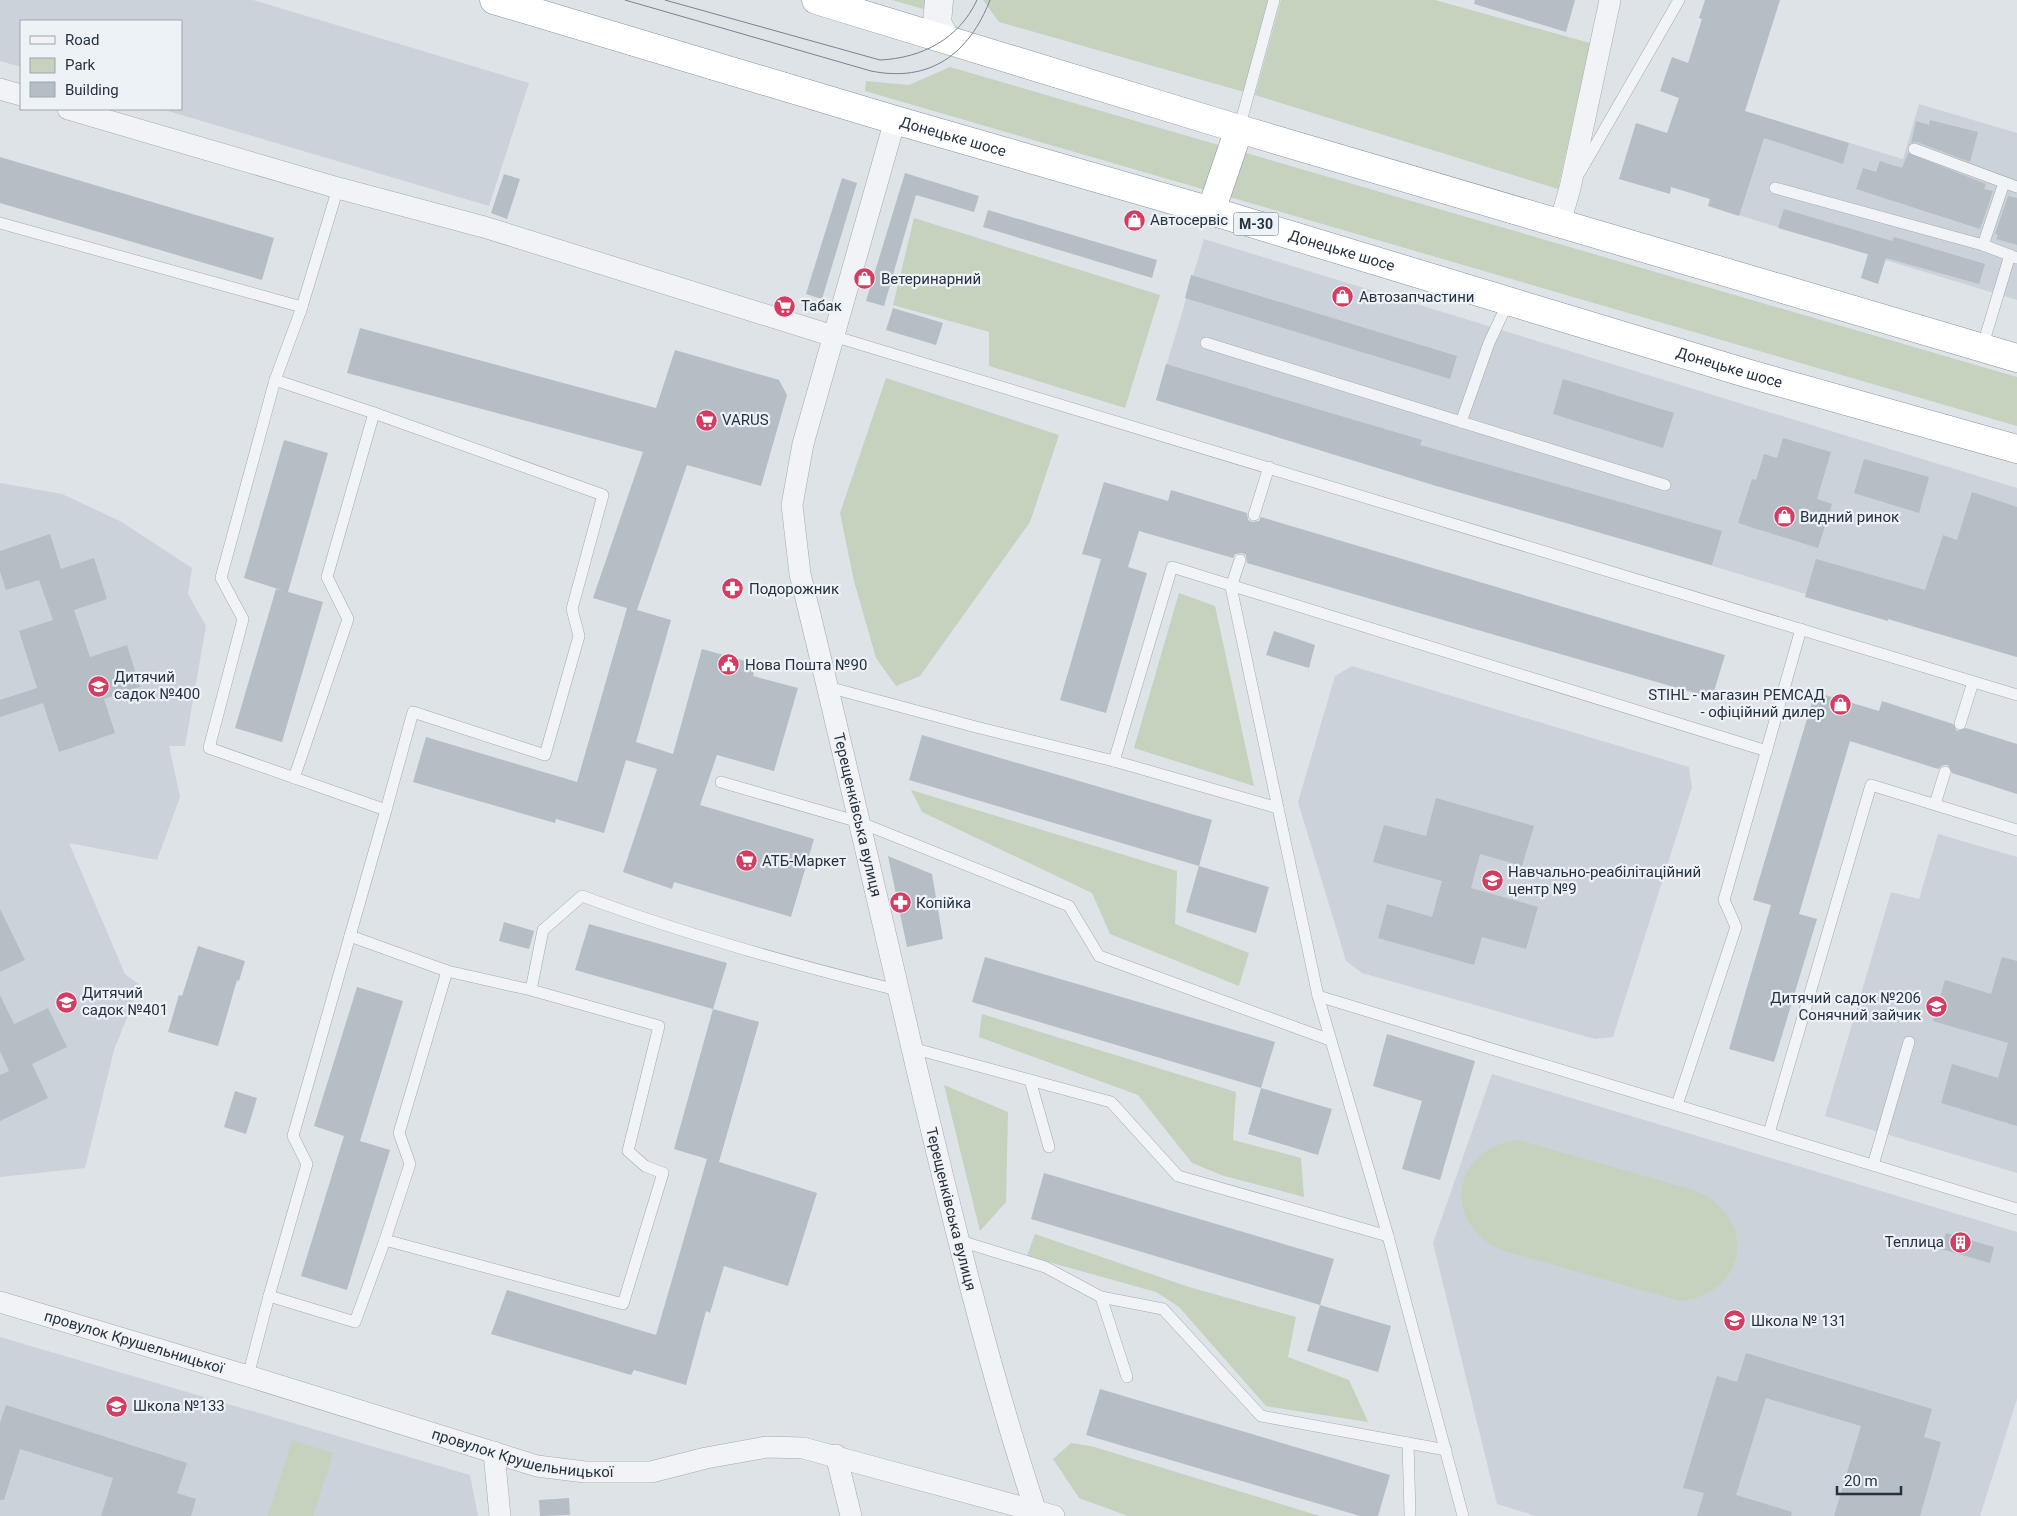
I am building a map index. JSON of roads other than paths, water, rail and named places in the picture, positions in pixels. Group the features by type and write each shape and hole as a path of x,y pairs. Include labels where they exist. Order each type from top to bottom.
{"highway":[{"name":"Донецьке шосе","path":"494,0 895,120 1211,211 1746,373 2017,449"},
{"path":"816,0 1239,129 2017,358"},
{"path":"1211,211 1239,129"}],"street":[{"path":"939,0 937,23 946,39"},
{"path":"1560,223 1570,188 1610,0"},
{"path":"0,89 20,95"},
{"path":"71,110 338,188 484,227 834,336"},
{"name":"Терещенківська вулиця","path":"895,120 803,444 792,505 800,574 957,1240 1017,1454 1045,1513"},
{"name":"провулок Крушельницької","path":"0,1302 248,1376 537,1466 585,1472 651,1472 706,1458 767,1447 803,1448 836,1455 1045,1513"},
{"path":"494,1452 500,1516"},
{"path":"836,1455 851,1516"}],"lane":[{"path":"1239,129 1274,0"},
{"path":"1570,188 1679,0"},
{"path":"1914,149 2004,183 2017,186"},
{"path":"1983,245 2004,183"},
{"path":"338,188 302,306 275,380 221,578 243,619 209,748 386,810"},
{"path":"1775,188 1983,245 2013,256 1982,348"},
{"path":"0,223 302,306"},
{"path":"1461,422 1489,343 1509,300"},
{"path":"834,336 2017,695"},
{"path":"1206,343 1665,485"},
{"path":"248,1376 307,1164 293,1136 414,712 545,755 578,636 572,609 603,495 275,380"},
{"path":"294,778 348,619 327,577 374,414"},
{"path":"1254,515 1269,467"},
{"path":"1240,560 1231,587 1318,996 1388,1236 1463,1516"},
{"path":"1114,761 1172,567 1231,587 1766,751"},
{"path":"1676,1105 1736,927 1724,900 1801,629"},
{"path":"1960,724 1973,682"},
{"path":"828,687 976,728 1114,761 1278,808"},
{"path":"1934,804 1945,772"},
{"path":"721,782 859,822 1069,906 1099,956 1330,1040"},
{"path":"1769,1133 1872,785 2017,830"},
{"path":"532,990 543,930 582,896 646,920 828,973 897,990"},
{"path":"350,936 446,971 532,990 658,1026 628,1151 645,1166 663,1173 623,1304 385,1240"},
{"path":"269,1296 355,1322 410,1164 399,1133 446,971"},
{"path":"1318,996 2017,1209"},
{"path":"1873,1165 1908,1042"},
{"path":"912,1048 1111,1102 1178,1176 1388,1236"},
{"path":"1030,1080 1049,1147"},
{"path":"957,1240 1045,1267 1101,1297 1164,1309 1261,1416 1446,1450"},
{"path":"1101,1297 1127,1378"},
{"path":"1408,1443 1410,1513"}],"tram line":[{"path":"625,0 871,71 892,74 912,73 929,68 945,60 971,36 990,0"},
{"path":"665,0 880,60 910,55 938,44 960,26 977,0"}],"place":[{"name":"Автосервіс","path":"1134,220"},
{"name":"Ветеринарний","path":"865,279"},
{"name":"Автозапчастини","path":"1343,297"},
{"name":"Табак","path":"785,306"},
{"name":"VARUS","path":"706,420"},
{"name":"Видний ринок","path":"1784,517"},
{"name":"Подорожник","path":"733,589"},
{"name":"Нова Пошта №90","path":"729,665"},
{"name":"Дитячий садок №400","path":"98,686"},
{"name":"STIHL - магазин РЕМСАД - офіційний дилер","path":"1841,704"},
{"name":"АТБ-Маркет","path":"746,861"},
{"name":"Навчально-реабілітаційний центр №9","path":"1492,881"},
{"name":"Копійка","path":"900,903"},
{"name":"Дитячий садок №401","path":"66,1002"},
{"name":"Дитячий садок №206 Сонячний зайчик","path":"1937,1007"},
{"name":"Теплица","path":"1960,1242"},
{"name":"Школа № 131","path":"1735,1321"},
{"name":"Школа №133","path":"117,1406"}]}
